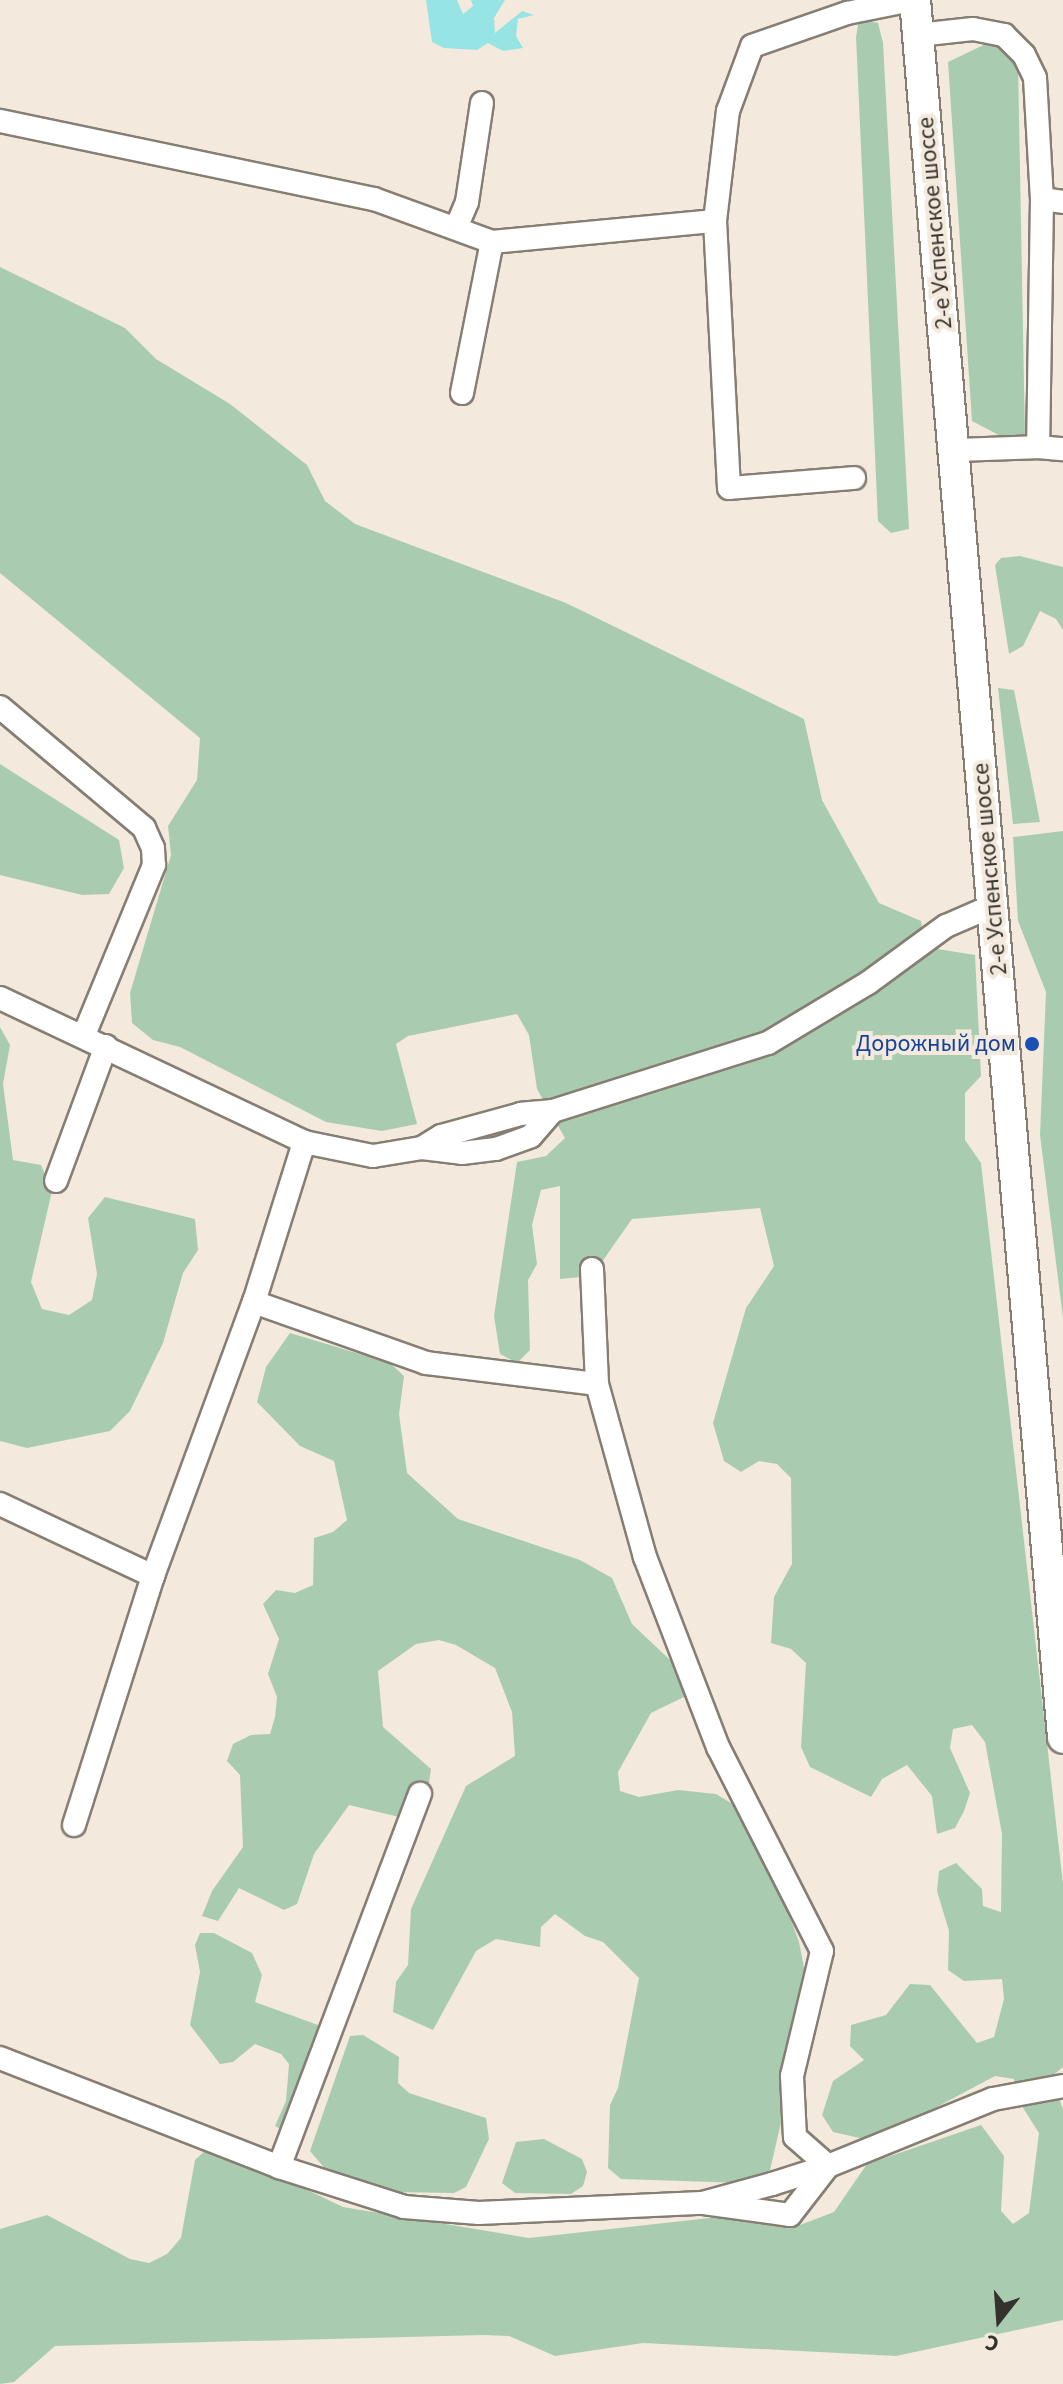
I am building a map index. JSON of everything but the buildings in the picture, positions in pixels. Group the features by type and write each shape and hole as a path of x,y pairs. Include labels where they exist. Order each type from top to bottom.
{"main road":[{"name":"2-е Успенское шоссе","path":"914,0 1063,1738"}],"street":[{"path":"854,478 729,488 715,221 728,111 752,46 847,13 914,0"},
{"path":"918,35 973,29 1004,35 1024,55 1039,99 1052,201 1038,447"},
{"path":"456,228 467,202 482,103"},
{"path":"0,121 374,199 492,242 715,221"},
{"path":"462,393 492,242"},
{"path":"954,450 1063,449"},
{"path":"0,707 144,828 153,848 154,865 84,1035"},
{"path":"0,998 84,1035 304,1142 373,1156 422,1148 462,1153 496,1149 531,1136 553,1111 768,1043 868,983 946,926 992,906"},
{"path":"56,1181 106,1046"},
{"path":"74,1825 153,1576 254,1302 304,1142"},
{"path":"592,1269 597,1384 645,1557 718,1747 822,1951 792,2076 795,2137 828,2166"},
{"path":"254,1302 426,1363 597,1384"},
{"path":"0,1504 153,1576"},
{"path":"279,2167 420,1794"},
{"path":"0,2058 279,2167 404,2207 479,2213 702,2203 790,2215 828,2166"},
{"path":"702,2203 828,2166 993,2099 1063,2086"}],"green space":[{"path":"859,19 878,23 883,43 909,529 891,533 878,521 856,37"},
{"path":"994,40 1018,63 1025,438 1010,441 972,421 948,62"},
{"path":"0,267 125,328 156,359 230,404 307,465 325,501 355,524 566,603 804,719 822,800 879,903 921,921 925,947 975,955 981,1076 965,1093 965,1140 981,1163 1063,1884 1063,2067 1051,2077 1063,2109 1063,2320 896,2356 643,2343 555,2356 509,2336 483,2335 55,2346 14,2382 0,2384 0,2229 47,2215 130,2259 149,2263 167,2254 181,2238 195,2160 208,2148 228,2152 343,2207 529,2238 764,2212 800,2225 834,2212 867,2164 981,2125 1004,2156 1001,2211 1013,2224 1029,2213 1039,2133 1018,2100 1014,2079 995,2076 873,2141 833,2132 822,2115 833,2081 864,2060 850,2046 851,2025 886,2015 910,1984 930,1985 977,2043 994,2037 1004,1999 1002,1979 964,1981 948,1970 949,1931 937,1891 939,1871 956,1863 982,1889 983,1906 1001,1912 1002,1834 985,1742 972,1725 953,1729 950,1748 970,1793 955,1828 937,1834 932,1796 907,1765 882,1779 871,1797 810,1767 801,1747 806,1663 791,1649 771,1643 774,1597 792,1564 791,1478 777,1464 759,1461 741,1472 724,1461 713,1423 746,1308 774,1266 760,1208 632,1219 599,1266 581,1277 560,1279 560,1186 541,1190 532,1225 537,1264 528,1280 530,1350 517,1363 500,1354 494,1316 517,1162 546,1156 565,1138 537,1089 529,1035 517,1014 408,1036 396,1044 417,1124 382,1131 326,1122 180,1047 153,1040 132,1023 130,993 171,855 168,826 197,780 200,738 0,573"},
{"path":"1020,556 1063,567 1063,630 1056,619 1040,611 1023,646 1009,654 995,565 1001,558"},
{"path":"998,688 1014,690 1040,822 1013,824"},
{"path":"0,764 119,840 124,868 109,894 82,895 0,875"},
{"path":"1063,831 1063,1318 1040,1135 1046,992 1018,921 1013,837"},
{"path":"0,1027 10,1045 3,1084 13,1160 41,1165 52,1191 31,1282 42,1309 69,1315 92,1300 97,1274 88,1218 105,1197 195,1219 198,1250 183,1273 163,1343 130,1411 110,1431 27,1448 0,1441"},
{"path":"290,1333 390,1363 404,1376 399,1414 407,1473 458,1519 580,1560 612,1578 632,1624 688,1677 686,1696 651,1713 618,1772 620,1791 639,1797 678,1790 716,1794 753,1816 799,1942 810,1998 770,2170 743,2183 621,2179 608,2168 610,2105 618,2088 639,1978 603,1942 585,1936 555,1914 541,1927 540,1947 496,1939 476,1951 433,2030 393,2012 396,1982 408,1965 411,1909 466,1786 515,1756 512,1712 495,1668 456,1645 439,1640 416,1644 378,1671 383,1727 431,1769 428,1789 412,1820 349,1805 314,1854 297,1904 284,1910 239,1888 218,1921 202,1916 212,1891 243,1847 240,1775 227,1761 233,1744 251,1735 270,1734 275,1717 277,1697 268,1674 279,1639 263,1604 276,1590 295,1593 313,1585 314,1538 333,1532 347,1520 334,1461 300,1446 257,1402 266,1367"},
{"path":"200,1933 214,1933 252,1953 262,1975 255,2002 318,2025 326,2049 287,2132 275,2126 286,2101 289,2064 281,2054 255,2044 233,2062 220,2064 190,2025 200,1972 195,1945"},
{"path":"363,2035 399,2057 398,2083 409,2093 486,2118 489,2139 466,2187 454,2193 393,2192 327,2171 310,2151 350,2036"},
{"path":"544,2139 582,2159 587,2172 583,2186 571,2194 515,2193 502,2183 516,2142"}],"water":[{"path":"426,0 457,0 463,14 473,6 471,0 505,0 494,18 495,33 522,11 534,15 518,19 516,36 523,48 503,51 488,43 477,50 444,48 432,42"}],"place":[{"name":"Дорожный дом","path":"1032,1044"}]}
